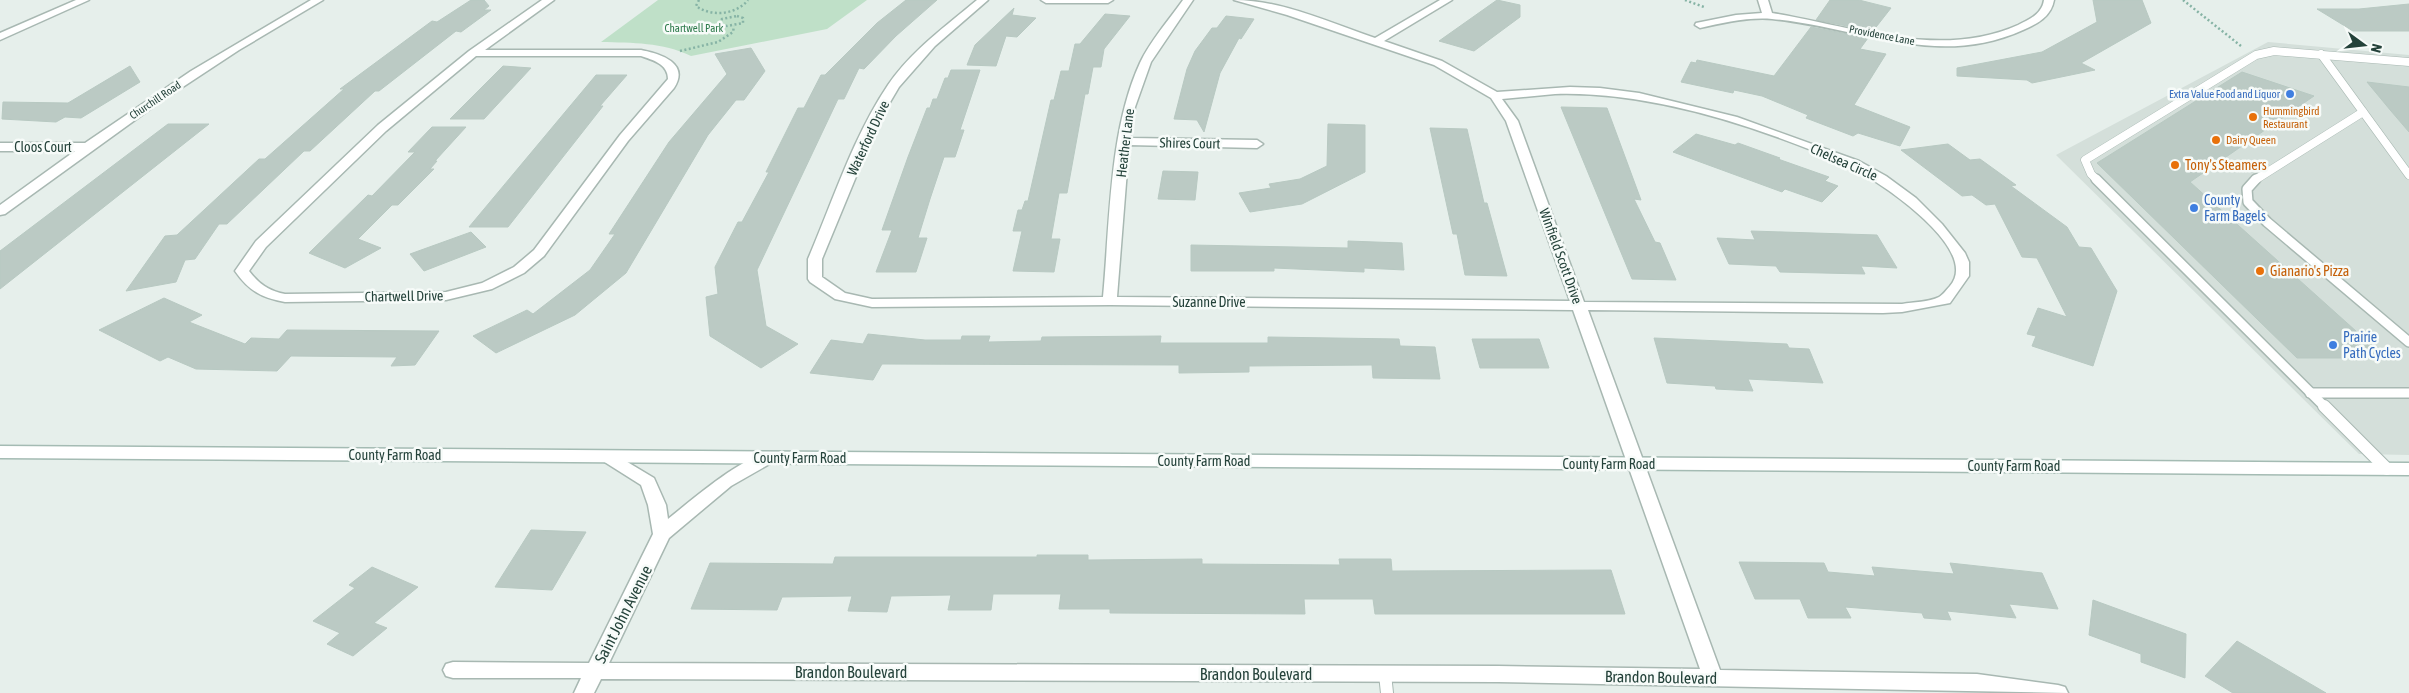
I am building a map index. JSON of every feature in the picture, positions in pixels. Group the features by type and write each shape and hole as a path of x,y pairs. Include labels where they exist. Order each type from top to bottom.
{"street":[{"path":"0,37 84,0"},
{"name":"Churchill Road","path":"0,210 86,147 206,66 318,0"},
{"name":"Chartwell Drive","path":"549,0 473,53 382,128 261,244 242,271 253,287 271,295 285,298 427,298 446,296 486,286 519,270 539,253 624,138 672,82 673,69 661,59"},
{"name":"Waterford Drive","path":"840,296 815,280 815,259 873,121 894,85 911,64 931,44 984,0"},
{"path":"1046,0 1108,0"},
{"name":"Heather Lane","path":"1110,301 1123,141 1133,91 1146,62 1188,0"},
{"name":"Winfield Scott Drive","path":"1239,0 1266,6 1377,41 1445,66 1495,96 1512,121 1634,464 1713,678"},
{"path":"1377,41 1446,0"},
{"path":"1763,0 1768,16"},
{"name":"Providence Lane","path":"1700,25 1732,18 1768,16 1817,22 1896,40 1954,44 2002,37 2042,15 2049,6 2049,0"},
{"path":"473,53 631,53 650,55 661,59"},
{"name":"Chelsea Circle","path":"1495,96 1562,90 1617,93 1719,115 1811,147 1871,172 1904,194 1934,222 1956,250 1961,259 1964,272 1961,280 1945,300 1902,308 1579,305"},
{"name":"Shires Court","path":"1123,141 1257,144"},
{"name":"Cloos Court","path":"0,147 86,147"},
{"name":"Suzanne Drive","path":"840,296 872,303 1110,301 1579,305"},
{"name":"County Farm Road","path":"0,452 2409,469"},
{"path":"609,457 648,482 657,505 662,534 725,482 767,458"},
{"name":"Saint John Avenue","path":"584,693 662,534"},
{"name":"Brandon Boulevard","path":"453,670 594,670 1386,684 1713,678 1977,682 2058,693"}],"lane":[{"path":"2387,469 2091,174 2085,160 2256,55 2274,51 2409,62"},
{"path":"2321,54 2409,175"},
{"path":"2363,112 2258,176 2248,189 2248,202 2267,222 2409,342"},
{"path":"2310,393 2409,393"}],"path":[{"path":"699,0 696,6 703,11 727,12 742,7 748,0"},
{"path":"2183,0 2256,55"},
{"path":"727,12 730,17"},
{"path":"730,17 741,17 744,19 742,23 734,26 719,24 720,20 730,17"},
{"path":"661,59 684,50 722,40 733,32 734,26"}],"shaded area":[{"path":"2268,42 2409,55 2409,455 2359,454 2056,155"}],"green space":[{"name":"Chartwell Park","path":"658,0 867,0 827,29 691,56 680,51 658,46 601,42"}],"building":[{"path":"471,0 484,0 489,6 484,10 491,10 461,32 456,31 379,91 375,91 310,151 304,151 227,224 219,224 195,259 185,260 176,282 126,291 165,236 177,235 259,159 265,159 344,89 340,89 432,21 437,22"},
{"path":"906,0 937,0 896,36 864,69 859,68 844,99 838,99 757,270 766,326 798,344 761,368 710,336 706,297 718,294 715,267 738,222 742,222 769,172 766,172 798,108 804,108 821,75 825,75 877,23"},
{"path":"1497,0 1520,5 1520,17 1474,51 1439,41"},
{"path":"1830,0 1859,0 1891,8 1873,31 1816,20"},
{"path":"2093,0 2142,0 2151,23 2081,63 2095,70 2032,83 2027,80 1957,76 1957,68 2042,52 2097,22"},
{"path":"2409,4 2409,31 2353,31 2317,9 2359,9"},
{"path":"1014,8 1012,15 1036,18 1017,37 1006,36 996,66 967,65 975,45"},
{"path":"1105,14 1130,16 1104,49 1101,67 1093,67 1088,94 1085,94 1067,193 1059,193 1051,239 1060,239 1054,272 1013,271 1022,231 1013,231 1018,210 1022,210 1025,201 1028,201 1051,100 1054,100 1061,71 1069,71 1075,44 1080,44"},
{"path":"1226,16 1254,19 1241,39 1239,38 1220,73 1204,132 1197,120 1174,119 1187,69 1195,51 1212,28 1217,28"},
{"path":"1811,27 1868,38 1860,49 1886,54 1854,105 1910,127 1900,146 1858,133 1853,136 1806,118 1808,115 1762,96 1734,90 1733,93 1681,82 1691,62 1696,63 1697,60 1774,76"},
{"path":"751,48 765,71 744,100 736,100 708,135 626,273 575,315 496,353 473,336 527,310 533,314 590,270 615,234 609,234 669,142 727,74 715,54"},
{"path":"130,66 140,82 81,118 65,117 56,122 2,119 3,102 68,103"},
{"path":"503,66 531,68 484,119 450,119"},
{"path":"951,70 980,70 960,130 964,130 955,157 944,157 930,199 918,238 927,238 916,272 876,272 892,230 882,230 908,157 927,108 930,108 933,99 937,99 945,78 948,78"},
{"path":"2242,72 2314,96 2190,182 2386,358 2297,358 2097,163"},
{"path":"596,75 627,75 600,106 603,106 508,227 469,227"},
{"path":"2367,82 2409,87 2409,132 2391,111"},
{"path":"1561,107 1607,108 1641,200 1634,199 1655,242 1660,243 1676,280 1632,279"},
{"path":"168,124 209,124 0,289 0,251"},
{"path":"1328,124 1365,125 1365,172 1302,204 1250,212 1239,193 1271,188 1269,184 1300,179 1327,166"},
{"path":"432,127 466,127 435,161 437,161 430,169 434,169 398,205 392,205 358,239 381,248 345,268 309,253 368,195 372,196 415,152 408,152"},
{"path":"1430,128 1467,129 1484,203 1487,203 1507,276 1465,275 1457,234 1453,234"},
{"path":"1696,134 1735,145 1738,143 1780,158 1778,159 1829,177 1825,181 1838,186 1822,202 1785,189 1782,192 1673,152"},
{"path":"1948,144 1970,160 1980,159 2016,185 2011,186 2067,227 2079,247 2091,248 2117,291 2093,366 2032,346 2036,336 2027,334 2038,308 2067,317 2037,258 2022,257 1995,204 1986,205 1972,195 1962,196 1901,150"},
{"path":"1163,171 1198,172 1195,200 1158,199"},
{"path":"1751,231 1877,235 1897,268 1861,266 1865,274 1780,272 1776,266 1729,264 1717,238 1755,240"},
{"path":"471,232 486,247 424,271 410,254"},
{"path":"1348,241 1402,243 1404,270 1364,268 1364,272 1274,268 1274,271 1191,271 1191,245 1348,248"},
{"path":"164,298 202,315 189,322 245,344 251,338 279,339 287,330 439,331 415,365 391,366 397,357 291,356 277,371 196,369 168,357 160,361 99,330"},
{"path":"868,334 925,340 961,340 962,336 990,336 988,342 1041,341 1042,337 1161,336 1160,343 1268,343 1268,337 1399,339 1400,346 1435,347 1440,379 1373,378 1372,365 1249,366 1249,372 1179,373 1179,365 882,364 873,380 810,373 831,340 863,344"},
{"path":"1654,338 1787,344 1789,348 1809,349 1823,383 1748,379 1753,391 1667,383"},
{"path":"1472,339 1539,339 1549,368 1480,368"},
{"path":"531,530 586,532 552,590 495,587"},
{"path":"1037,555 1088,555 1088,560 1202,559 1202,564 1340,565 1339,559 1391,559 1392,571 1611,570 1625,614 1375,614 1373,599 1304,599 1305,614 1110,613 1110,609 1059,609 1061,594 993,594 991,610 948,610 951,595 891,596 887,612 848,611 852,596 782,597 777,610 691,609 710,563 833,564 835,557 1037,557"},
{"path":"1739,562 1824,563 1828,572 1875,576 1872,567 1954,574 1950,563 2042,573 2058,609 2009,604 2016,618 1947,611 1951,620 1924,618 1922,613 1845,607 1851,618 1808,618 1800,599 1755,599"},
{"path":"372,567 418,587 374,623 387,628 353,656 327,644 340,633 313,621 355,588 349,585"},
{"path":"2093,600 2186,634 2185,678 2141,662 2141,654 2089,635"},
{"path":"2237,641 2326,693 2233,693 2205,676"}],"place":[{"name":"Extra Value Food and Liquor","path":"2290,94"},
{"name":"Hummingbird Restaurant","path":"2253,117"},
{"name":"Dairy Queen","path":"2216,140"},
{"name":"Tony's Steamers","path":"2175,165"},
{"name":"County Farm Bagels","path":"2194,208"},
{"name":"Gianario's Pizza","path":"2260,271"},
{"name":"Prairie Path Cycles","path":"2333,345"}]}
